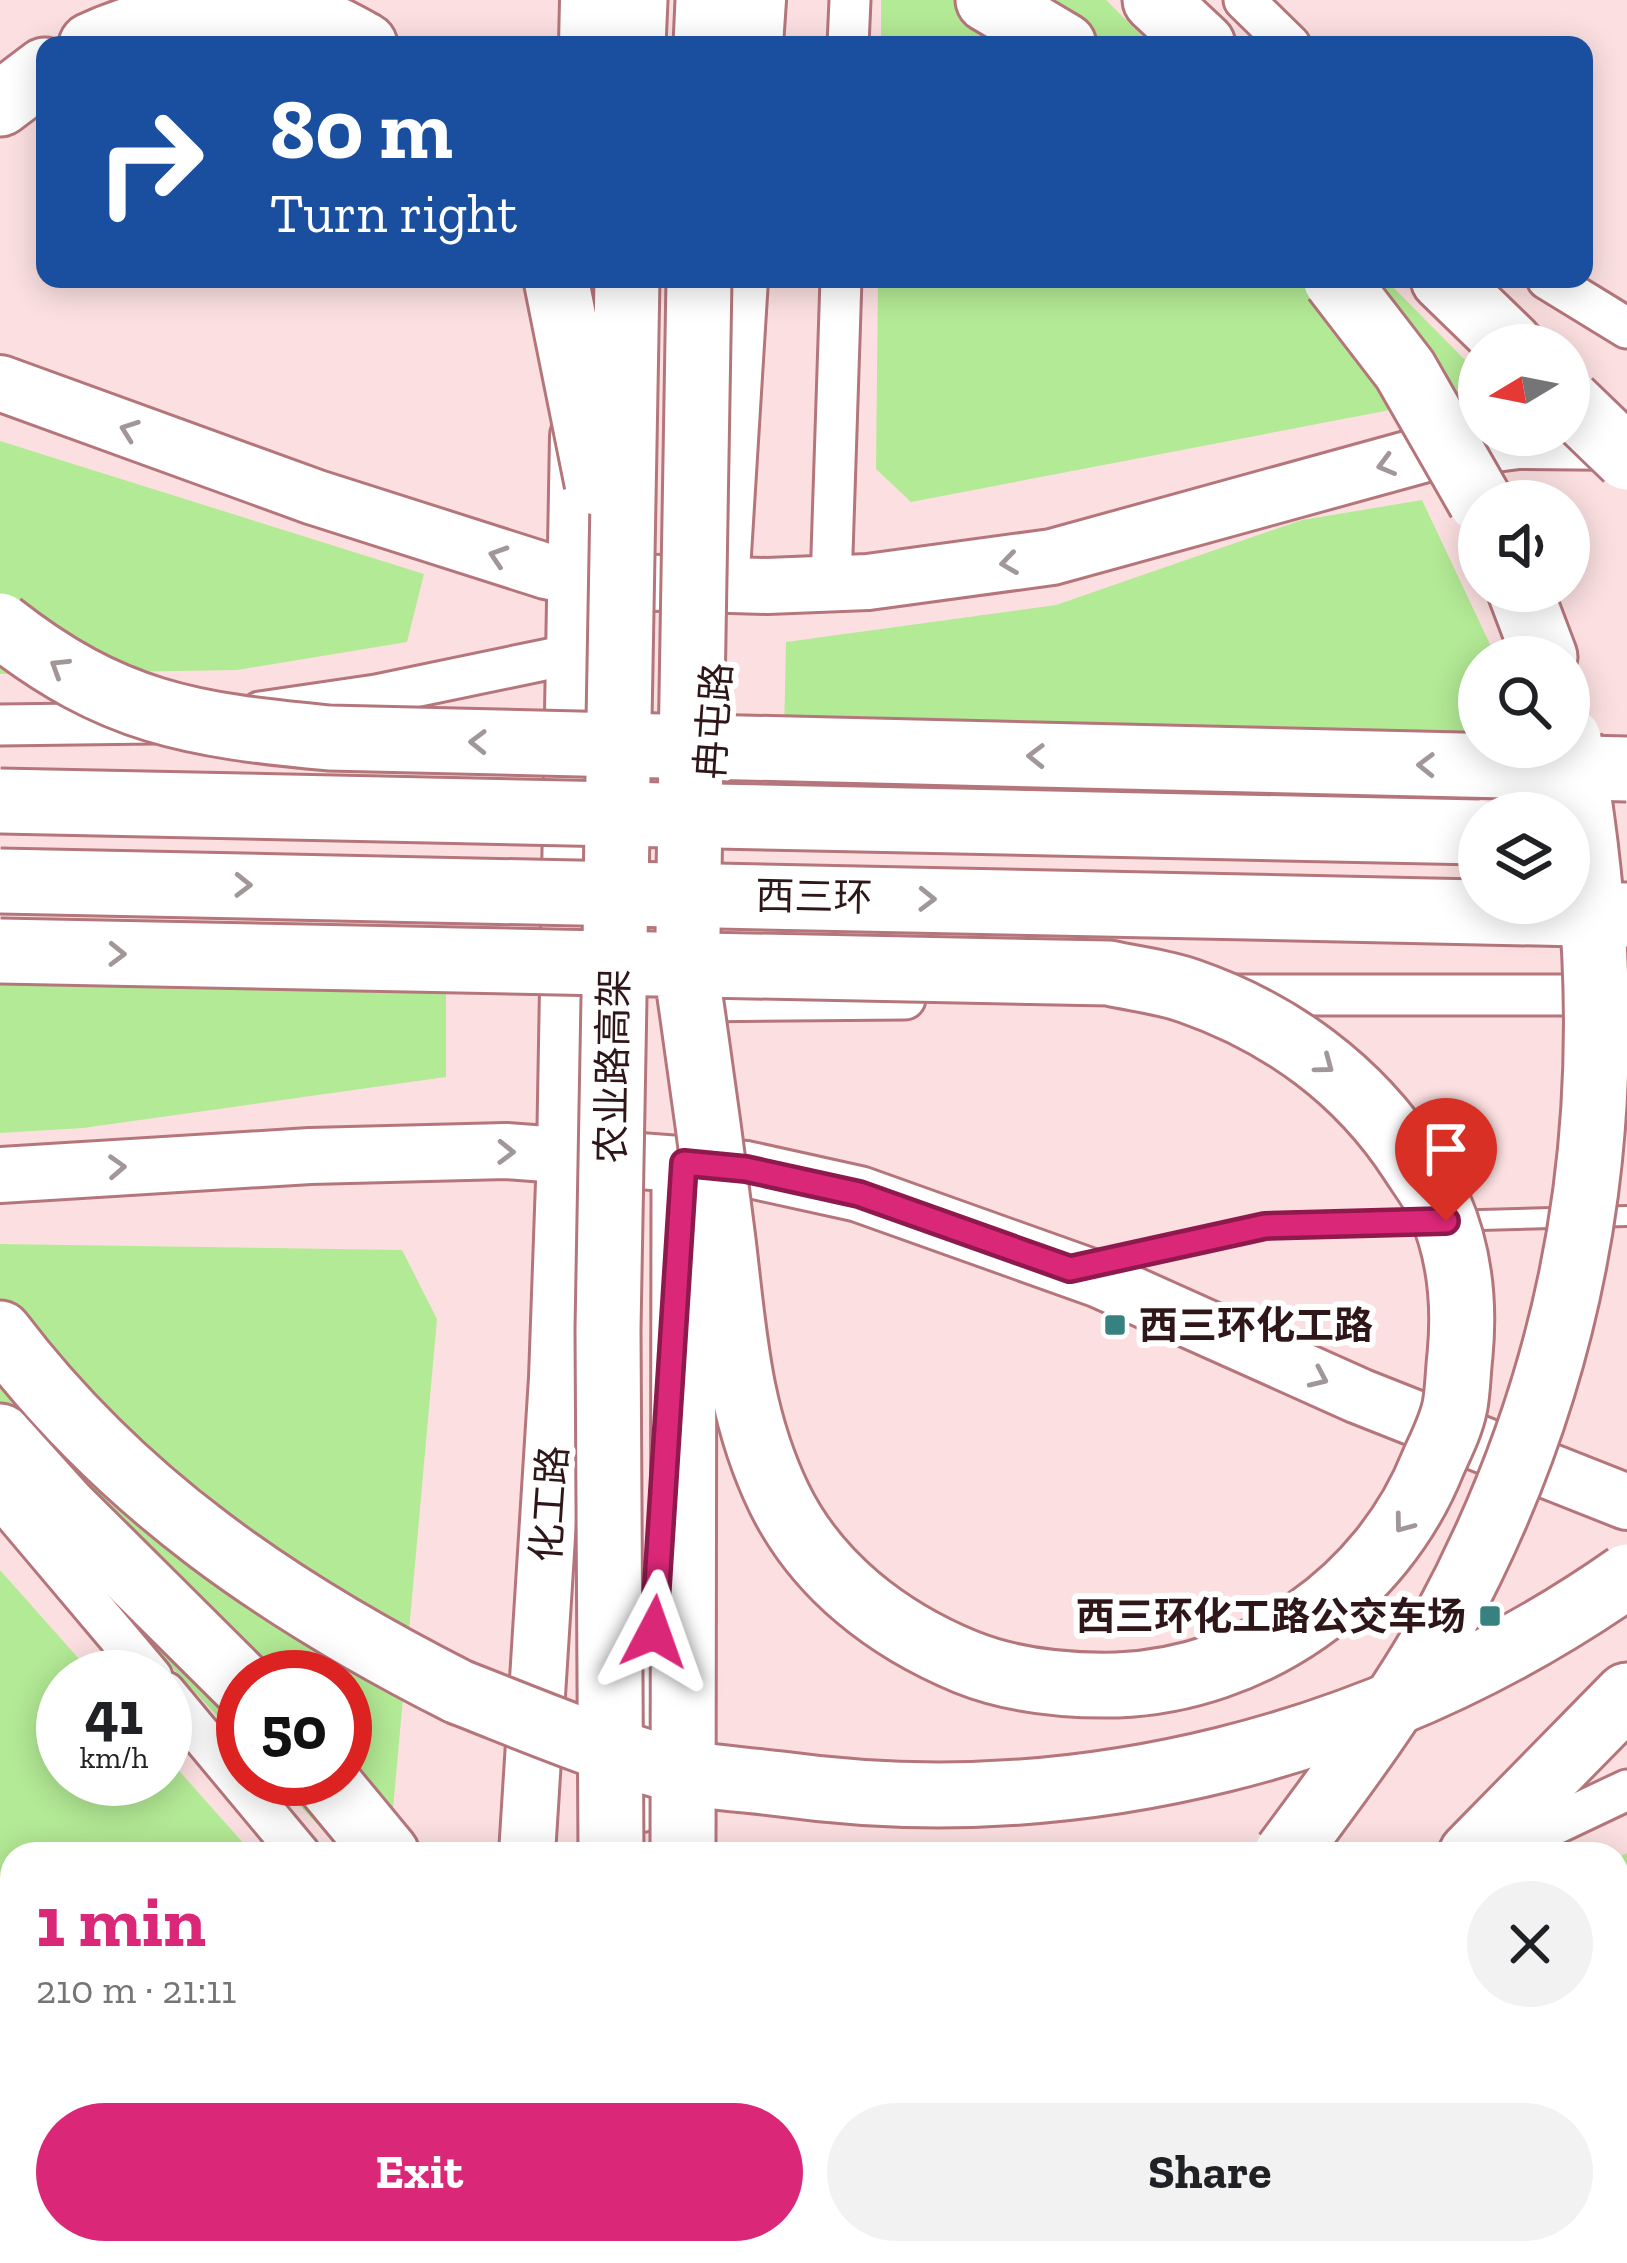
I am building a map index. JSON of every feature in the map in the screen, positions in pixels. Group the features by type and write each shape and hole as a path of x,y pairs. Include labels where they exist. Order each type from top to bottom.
{"highway":[{"path":"633,36 635,0"},
{"path":"706,36 708,0"},
{"path":"988,0 1049,36"},
{"path":"1155,0 1193,36"},
{"path":"116,36 150,23 230,12 312,19 347,36"},
{"path":"0,104 36,77"},
{"path":"558,288 600,500 596,671"},
{"name":"农业路高架","path":"611,1842 608,1329 596,671 626,288"},
{"name":"农业路高架","path":"683,1842 681,1330 691,989 700,288"},
{"path":"1342,288 1405,370 1468,480"},
{"path":"1452,288 1489,324"},
{"path":"1590,422 1627,458"},
{"path":"0,625 69,674 125,701 198,724 328,738 1627,769"},
{"path":"1295,1842 1442,1626 1483,1546 1544,1401 1584,1259 1604,1137 1609,1019 1595,866 1575,768"},
{"name":"西三环","path":"0,801 1458,832"},
{"path":"1590,835 1627,836"},
{"name":"西三环","path":"0,880 1627,915"},
{"path":"0,951 1109,973 1206,998 1261,1023 1332,1067 1386,1123 1438,1203 1460,1268 1462,1334 1454,1411 1416,1507 1375,1562 1312,1619 1231,1664 1152,1683 1080,1686 992,1673 919,1643 872,1612 812,1551 781,1503 752,1436 733,1342 691,989"},
{"path":"0,1334 41,1387 114,1461 163,1506 257,1578 339,1629 459,1692 667,1768 811,1788 922,1797 1110,1782 1203,1765 1332,1729 1445,1682 1572,1614 1627,1576"},
{"path":"0,1436 216,1658"},
{"path":"1483,1842 1627,1695"},
{"path":"348,1806 378,1842"}],"main road":[{"path":"587,36 589,0"},
{"path":"756,36 758,0"},
{"path":"565,1154 596,671 575,577 580,288"},
{"name":"冉屯路","path":"684,1163 691,989 739,288"},
{"path":"0,383 314,497 575,577 721,584 868,583 1052,556 1433,452 1518,441 1627,442"},
{"path":"0,1174 310,1156 506,1151 746,1169 859,1194 1070,1269 1359,1396 1627,1502"},
{"name":"化工路","path":"528,1842 557,1378 565,1154"},
{"path":"639,1842 684,1163"}],"street":[{"path":"848,36 850,0"},
{"path":"1244,0 1281,36"},
{"path":"831,584 841,288"},
{"path":"1562,288 1627,328"},
{"path":"0,725 146,724 596,671"},
{"path":"691,989 1627,995"},
{"path":"0,1497 129,1650"},
{"path":"192,1724 290,1842"},
{"path":"1517,1842 1627,1790"}],"lane":[{"path":"1070,1269 1265,1226 1627,1216"}],"green space":[{"path":"881,0 1106,0 1142,36 881,36"},
{"path":"878,288 1394,288 1458,353 1458,397 911,502 876,469"},
{"path":"0,441 424,574 407,642 237,670 0,674"},
{"path":"1422,500 1458,576 1458,612 1475,612 1486,636 1458,636 1458,733 784,733 786,642 1056,605 1302,520"},
{"path":"0,985 446,987 446,1077 83,1128 0,1133"},
{"path":"0,1244 402,1250 437,1319 390,1842 334,1842 300,1806 372,1806 372,1650 216,1650 216,1715 192,1689 192,1650 156,1650 0,1481"},
{"path":"0,1570 71,1650 36,1650 36,1806 192,1806 192,1785 242,1842 0,1842"}],"place":[{"name":"西三环化工路","path":"1115,1325"},
{"name":"西三环化工路公交车场","path":"1490,1616"}],"route":[{"path":"654,1632 684,1163 746,1169 859,1194 1070,1269 1265,1226 1446,1221"}]}
